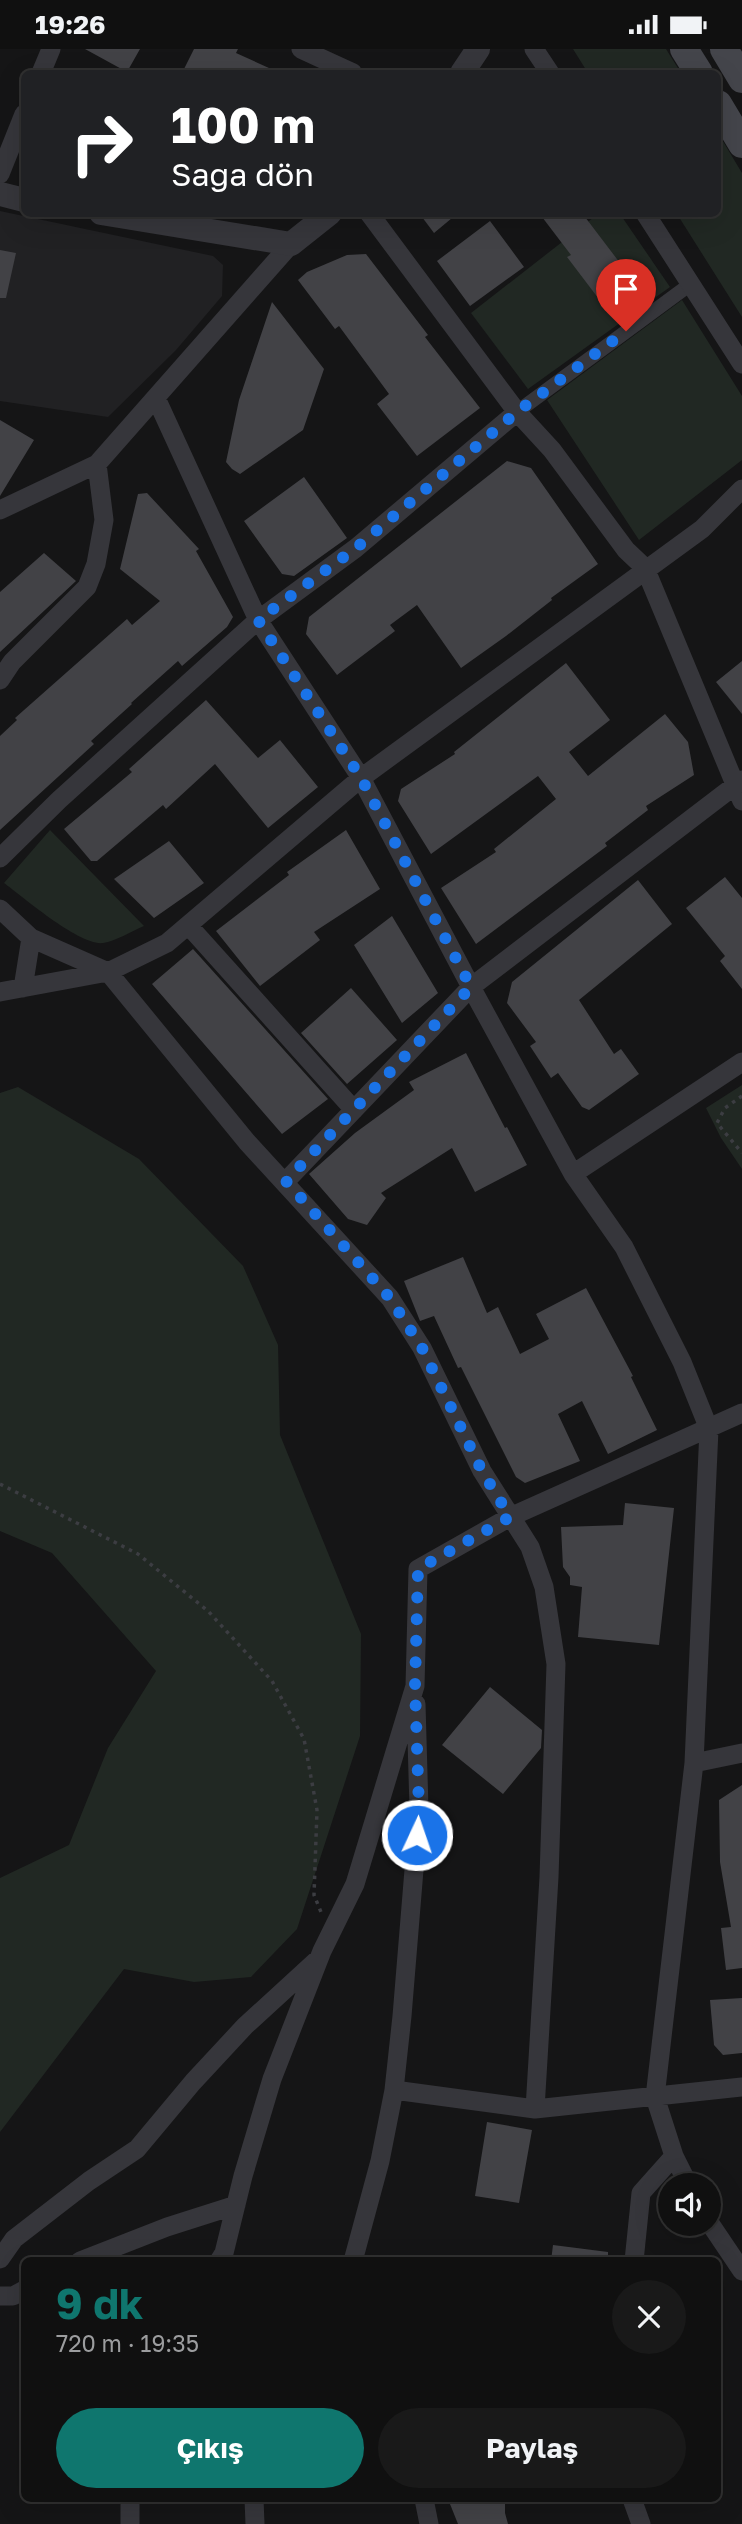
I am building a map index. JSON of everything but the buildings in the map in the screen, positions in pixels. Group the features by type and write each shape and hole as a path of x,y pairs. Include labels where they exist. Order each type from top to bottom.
{"main road":[{"path":"684,49 697,70"},
{"path":"724,49 742,79"},
{"path":"721,109 742,144"}],"street":[{"path":"42,70 51,49"},
{"path":"464,70 478,49"},
{"path":"534,49 548,70"},
{"path":"312,51 347,70"},
{"path":"0,174 21,122"},
{"path":"0,194 21,199"},
{"path":"126,217 291,244"},
{"path":"0,510 97,464 291,244 325,217"},
{"path":"286,1181 471,987 740,788 645,568 626,550 552,450 517,412 372,217"},
{"path":"648,217 742,364"},
{"path":"0,858 59,800 258,620 356,548 517,412 692,283"},
{"path":"156,398 258,620 361,778 573,1174 624,1247 682,1362 709,1430 694,1763 655,2097 674,2156 683,2173"},
{"path":"0,680 12,662 87,587 96,564 104,520 97,464"},
{"path":"0,992 108,972 167,943 361,778 645,568 702,529 742,489"},
{"path":"0,909 31,938 108,972 247,1142 286,1181 390,1298 422,1348 482,1471 530,1547 544,1587 556,1664 549,1877 535,2109"},
{"path":"188,925 354,1110"},
{"path":"23,988 31,938"},
{"path":"573,1174 742,1062"},
{"path":"354,2257 380,2161 394,2089 419,1809 415,1686 418,1569 510,1517 742,1413"},
{"path":"222,2257 272,2079 320,1958 355,1884 415,1686"},
{"path":"694,1763 742,1753"},
{"path":"0,2259 14,2239 89,2181 137,2149 193,2081 245,2026 320,1958"},
{"path":"394,2089 535,2109 742,2087"},
{"path":"634,2257 641,2193 674,2156"},
{"path":"90,2257 167,2227 236,2205"},
{"path":"718,2236 742,2271"},
{"path":"0,2296 13,2296 21,2292"},
{"path":"130,2502 130,2524"},
{"path":"254,2502 255,2524"},
{"path":"425,2502 429,2524"},
{"path":"633,2502 641,2524"}],"path":[{"path":"742,1096 725,1108 717,1123 742,1153"},
{"path":"0,1484 138,1554 208,1611 272,1681 304,1739 317,1810 314,1895 331,1933"}],"shaded area":[{"path":"573,49 666,49 679,70 586,70"},
{"path":"721,138 742,173 742,317 679,217 721,217"},
{"path":"0,211 213,256 223,265 222,296 176,350 108,417 0,401"},
{"path":"594,217 622,217 670,287 528,389 471,313"},
{"path":"682,300 742,396 742,460 639,540 547,400"},
{"path":"50,830 144,926 108,942 93,942 67,929 4,883"},
{"path":"742,1085 742,1169 721,1138 706,1108"},
{"path":"18,1087 139,1159 243,1266 278,1345 280,1435 361,1634 360,1736 297,1929 251,1977 194,1982 124,1969 0,2132 0,1878 69,1845 108,1748 156,1671 52,1553 0,1531 0,1093"}],"route":[{"path":"417,1835 419,1809 415,1686 418,1569 510,1517 482,1471 422,1348 390,1298 286,1181 471,987 361,778 258,620 356,548 517,412 626,331"}]}
